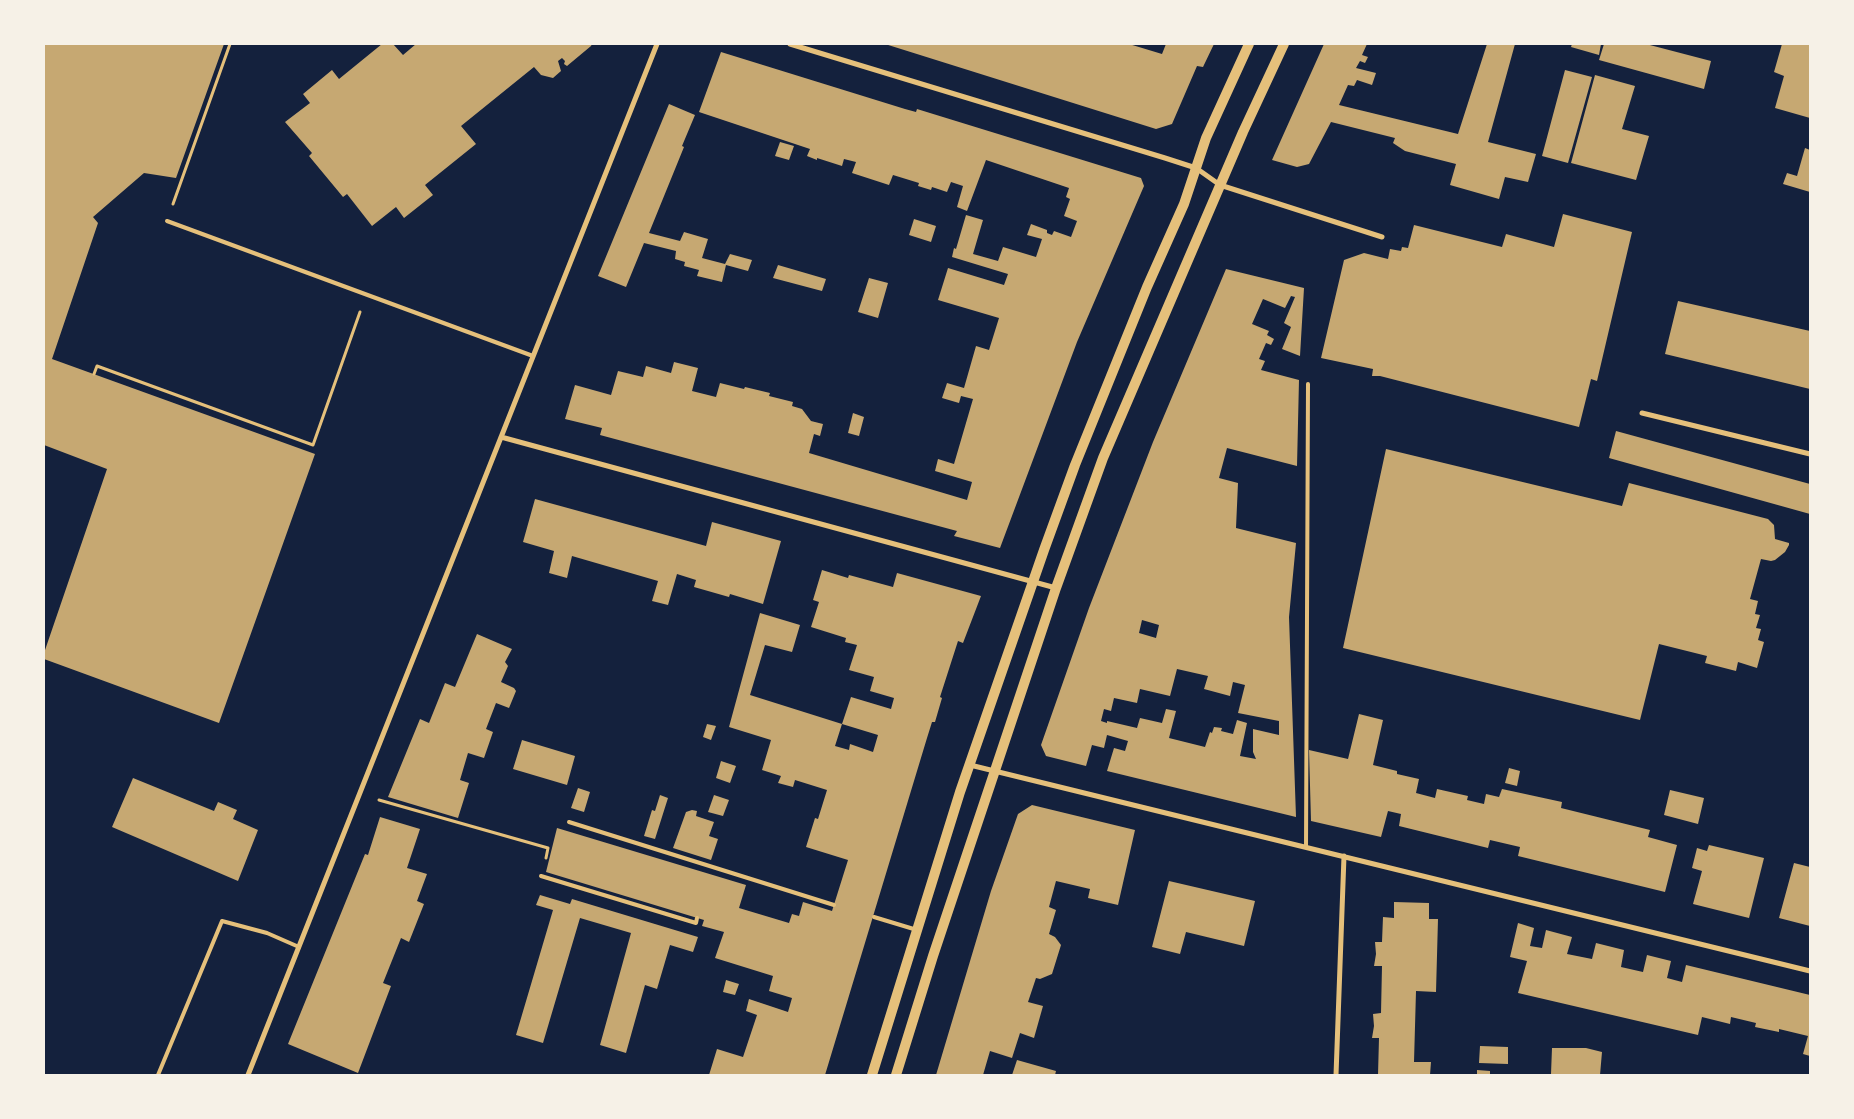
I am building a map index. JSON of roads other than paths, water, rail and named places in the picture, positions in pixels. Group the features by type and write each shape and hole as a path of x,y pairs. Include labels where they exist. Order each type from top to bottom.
{"main road":[{"path":"872,1075 916,930 1032,582 1075,465 1147,287 1184,204 1212,124 1249,44"},
{"path":"896,1075 933,956 1056,588 1103,458 1243,132 1284,44"}],"street":[{"path":"248,1075 657,44"},
{"path":"790,44 1196,168 1220,185 1382,237"},
{"path":"1642,413 1810,454"},
{"path":"501,437 1056,588"},
{"path":"970,765 1810,970"},
{"path":"1336,1075 1344,856"}],"lane":[{"path":"167,221 533,356"},
{"path":"1306,847 1308,384"},
{"path":"569,822 834,905"},
{"path":"712,875 714,868"},
{"path":"541,876 696,923 698,918"},
{"path":"874,917 916,930"},
{"path":"158,1075 222,921 266,933 299,947"}]}
